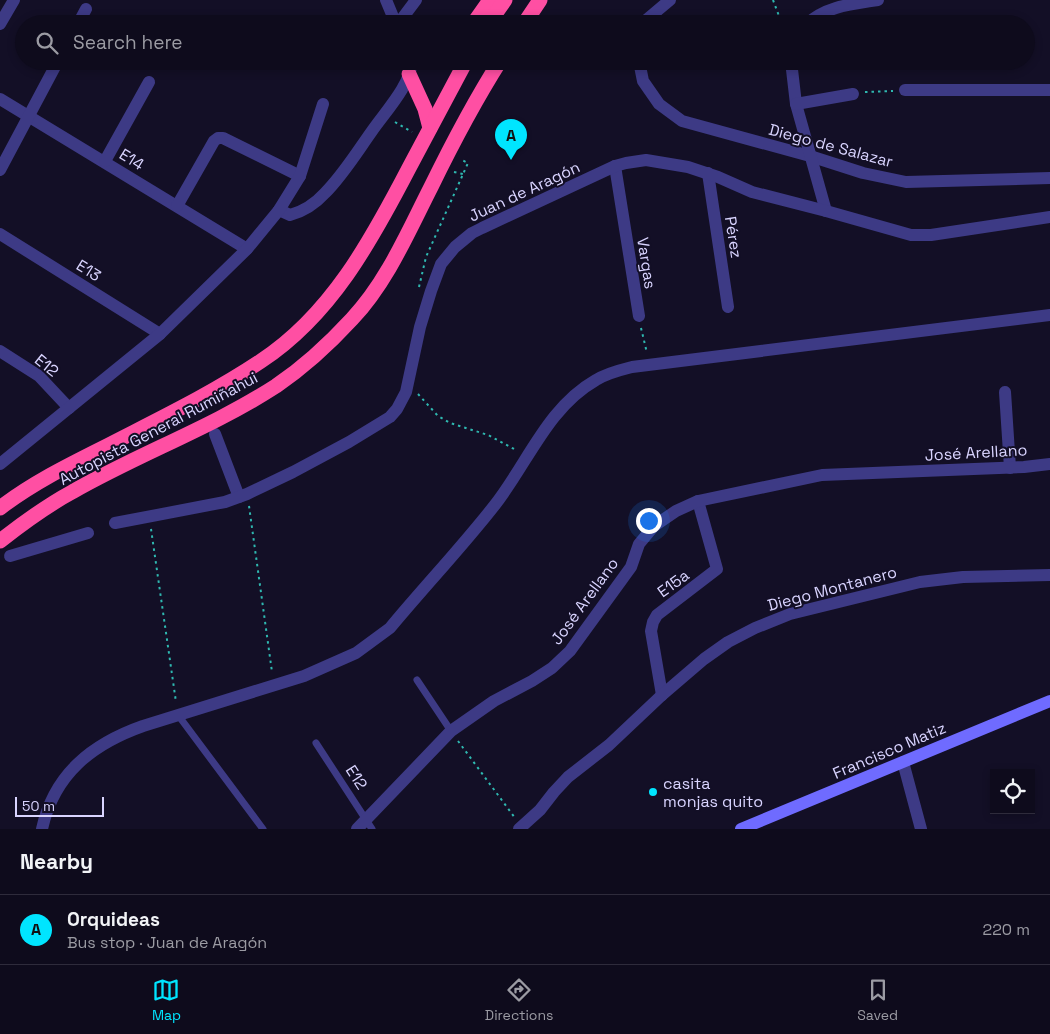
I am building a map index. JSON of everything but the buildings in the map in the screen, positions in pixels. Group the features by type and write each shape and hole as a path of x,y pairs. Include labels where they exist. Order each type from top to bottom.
{"highway":[{"path":"479,15 490,0"},
{"path":"494,15 505,0"},
{"path":"530,15 540,0"},
{"path":"412,70 430,128"},
{"name":"Autopista General Rumiñahui","path":"0,508 14,496 58,471 222,386 262,360 295,334 326,303 349,272 381,222 461,70"},
{"name":"Autopista General Rumiñahui","path":"0,541 28,519 72,492 235,410 276,386 324,347 354,318 376,290 406,237 455,139 494,70"}],"street":[{"path":"0,24 14,0"},
{"path":"386,0 393,15"},
{"path":"404,15 416,0"},
{"path":"656,15 670,0"},
{"path":"821,15 840,7 878,0"},
{"path":"83,15 86,9"},
{"path":"0,170 53,70"},
{"path":"279,210 290,215 303,212 326,192 395,100 410,70"},
{"name":"Diego de Salazar","path":"641,70 643,81 659,104 682,121 810,156 863,173 906,182 1050,178"},
{"path":"789,70 796,104 826,211"},
{"path":"105,161 149,82"},
{"path":"905,90 1050,90"},
{"path":"796,104 853,94"},
{"name":"E14","path":"0,99 105,161 247,249"},
{"path":"0,464 160,334 247,249 279,210 300,176 323,104"},
{"path":"177,206 214,141 218,138 223,138 300,176"},
{"name":"Juan de Aragón","path":"114,523 224,502 243,495 293,472 349,442 383,421 397,409 403,400 420,327 437,273 441,264 455,247 467,236 482,228 615,166 633,162 654,161 708,173 752,192 902,233 921,236 1049,221"},
{"name":"Vargas","path":"615,166 638,316"},
{"name":"Pérez","path":"708,173 728,307"},
{"name":"E13","path":"0,234 160,334"},
{"path":"42,829 45,814 64,778 91,752 106,742 121,734 178,715 304,676 356,653 390,628 494,506 528,457 543,430 560,409 578,392 596,379 615,371 649,365 1050,315"},
{"name":"E12","path":"0,352 39,376 69,408"},
{"path":"1005,392 1010,468"},
{"path":"215,434 243,495"},
{"name":"José Arellano","path":"365,826 451,731 494,701 552,668 570,651 631,567 639,544 654,526 676,511 698,501 822,475 1010,468 1050,464"},
{"name":"E15a","path":"662,695 651,631 652,622 657,615 717,570 698,501"},
{"path":"10,556 88,533"},
{"name":"Diego Montanero","path":"521,828 540,810 568,777 610,745 662,695 704,659 728,642 755,628 790,614 940,578 1050,575"},
{"name":"Francisco Matiz","path":"741,829 1050,701"},
{"path":"903,762 921,829"}],"lane":[{"path":"417,680 451,731"},
{"path":"178,715 263,829"},
{"name":"E12","path":"316,743 365,826"}],"path":[{"path":"773,0 779,15"},
{"path":"853,94 905,90"},
{"path":"418,291 426,257 468,163"},
{"path":"454,172 463,174"},
{"path":"638,316 649,365"},
{"path":"408,383 438,416 450,423 488,435 528,457"},
{"path":"243,495 274,685"},
{"path":"150,517 178,715"},
{"path":"451,731 521,828"}],"place":[{"name":"Orquideas","path":"511,160"},
{"name":"casita monjas quito","path":"653,792"}]}
